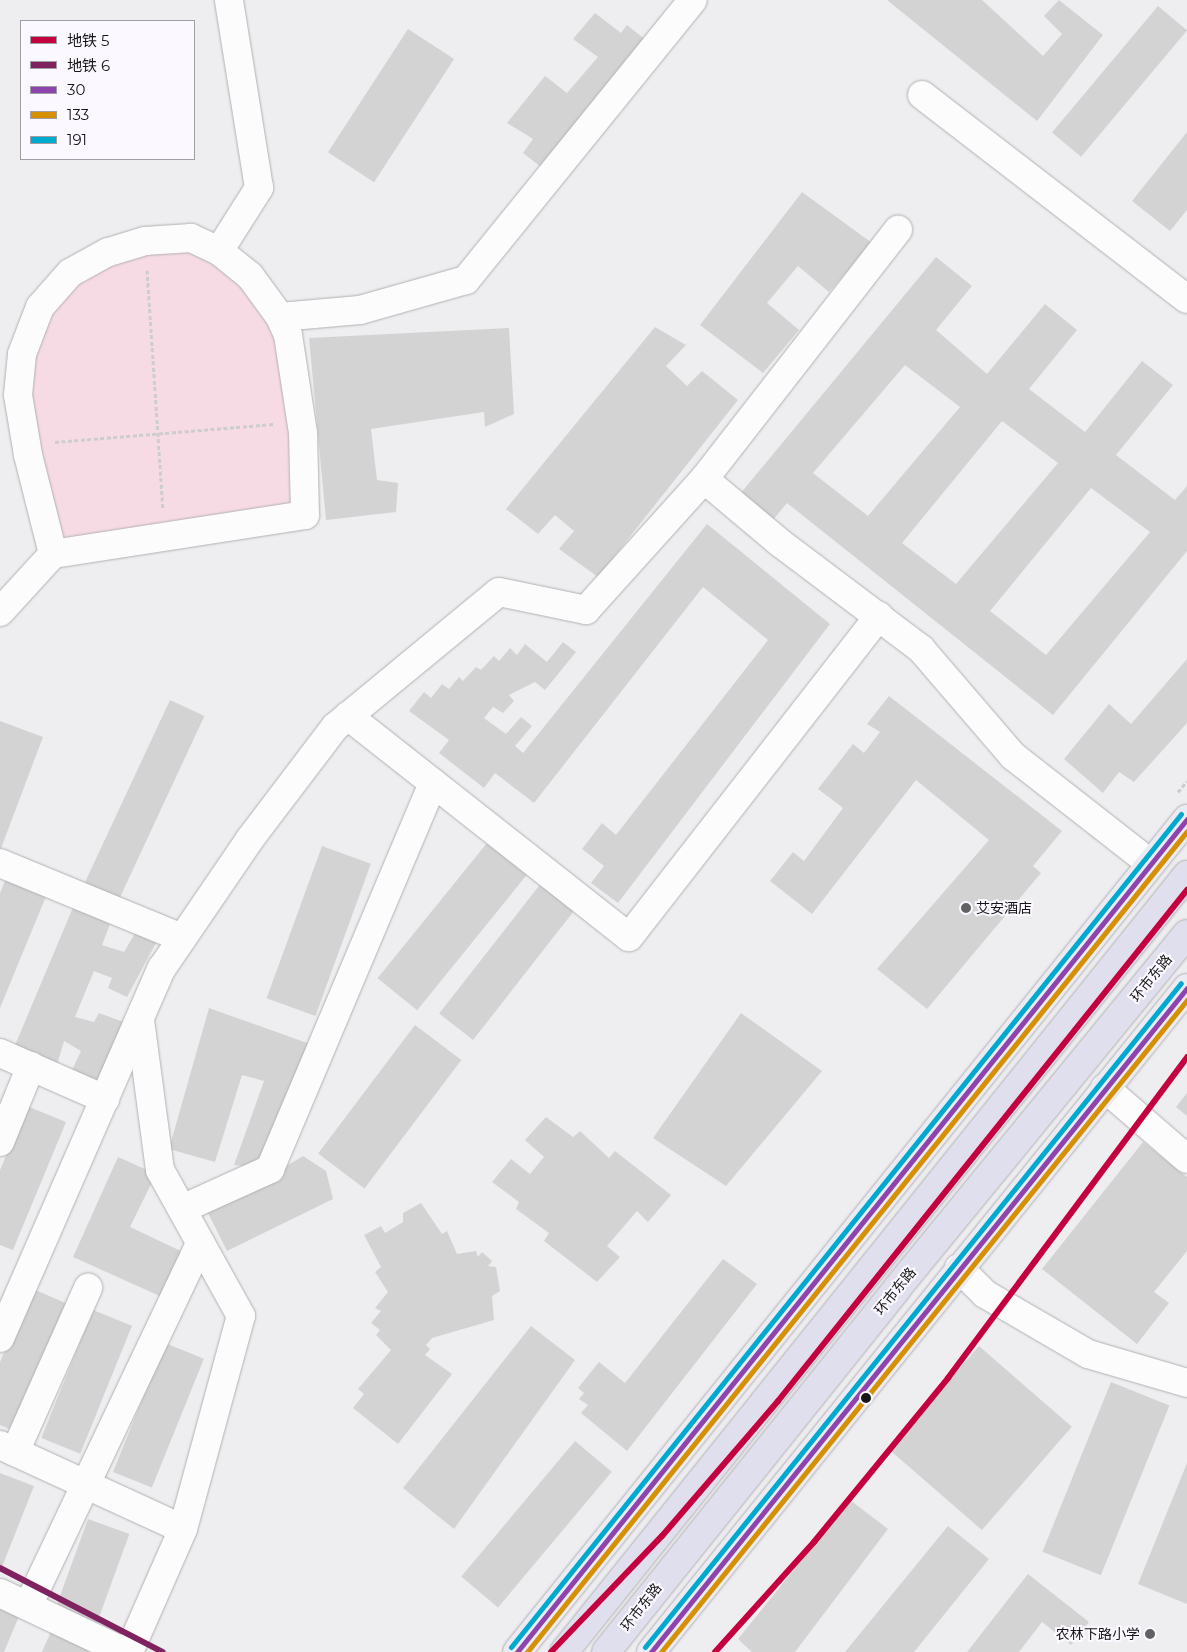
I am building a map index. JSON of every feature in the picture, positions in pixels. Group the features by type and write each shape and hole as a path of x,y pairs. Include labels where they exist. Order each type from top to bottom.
{"highway":[{"path":"564,1652 1187,875"},
{"name":"环市东路","path":"606,1652 886,1302 1187,934"}],"main road":[{"path":"517,1652 1187,819"},
{"path":"651,1652 959,1268 1187,988"}],"street":[{"path":"219,251 259,188 228,0"},
{"path":"280,317 360,310 466,280 693,0"},
{"path":"922,95 1187,299"},
{"path":"0,1338 162,968 250,840 335,727 498,592 586,610 704,479 898,230"},
{"path":"0,612 53,554 305,515 301,421 288,335 280,317 250,276 219,251 191,238 144,241 108,252 70,273 40,306 22,354 18,395 27,445 53,554"},
{"path":"704,479 779,542 921,649 1012,756 1150,863"},
{"path":"348,716 629,937 879,616"},
{"path":"182,1209 270,1169 433,783"},
{"path":"0,862 182,938"},
{"path":"129,1652 183,1530 241,1316 160,1170 140,1018"},
{"path":"0,1053 105,1099"},
{"path":"0,1142 31,1066"},
{"path":"1105,1088 1187,1159"},
{"path":"28,1606 200,1243"},
{"path":"959,1268 985,1294 1088,1354 1187,1383"},
{"path":"88,1288 7,1449 183,1530"},
{"path":"0,1593 124,1652"}],"path":[{"path":"144,241 165,536"},
{"path":"27,445 301,421"}],"shaded area":[{"path":"191,238 280,317 305,515 53,554 18,395 40,307 70,273"}],"building":[{"path":"887,0 982,0 1043,56 1062,34 1044,16 1059,0 1103,35 1037,121"},
{"path":"1158,6 1187,31 1081,157 1052,132"},
{"path":"595,13 621,33 627,25 647,41 545,170 523,153 533,139 507,123 545,76 567,93 598,57 573,39"},
{"path":"408,29 454,59 374,182 328,152"},
{"path":"1187,132 1187,210 1170,231 1132,201"},
{"path":"802,192 872,243 829,292 798,266 767,303 799,330 763,373 700,325"},
{"path":"936,257 972,286 936,330 987,374 1045,304 1077,330 1029,389 1085,432 1142,361 1173,385 1116,455 1175,500 1187,486 1187,551 1053,715 787,503 773,520 740,494","holes":["905,365 960,407 868,516 813,473","1002,421 1058,463 956,584 902,543","1091,488 1150,532 1046,655 990,611"]},
{"path":"655,327 686,345 666,366 687,386 702,371 738,400 598,577 559,549 574,531 555,515 538,534 506,509"},
{"path":"509,328 514,414 485,427 484,412 371,429 377,480 398,483 396,512 326,520 309,338"},
{"path":"707,524 830,624 618,903 591,883 604,866 582,849 602,823 616,835 768,640 703,587 534,803 495,773 484,788 439,753 449,740 409,711 424,692 431,698 442,684 449,689 459,677 463,681 476,667 481,670 494,656 499,661 510,648 517,655 525,644 547,662 563,642 576,652 545,690 535,682 509,695 514,701 503,713 493,707 484,718 506,734 521,717 532,726 515,746 523,753"},
{"path":"1187,659 1187,723 1134,782 1119,772 1103,793 1064,759 1109,704 1131,724"},
{"path":"889,696 1062,831 1033,866 1041,873 927,1009 877,969 989,840 916,780 812,914 770,881 793,852 804,861 843,808 818,789 853,744 864,753 880,732 867,724"},
{"path":"170,700 204,716 119,899 85,883"},
{"path":"0,721 43,737 0,851"},
{"path":"487,843 527,875 417,1010 377,978"},
{"path":"322,846 371,864 315,1016 267,998"},
{"path":"9,871 49,889 0,1008 0,893"},
{"path":"542,882 576,908 473,1040 439,1014"},
{"path":"74,905 110,924 102,945 124,952 137,930 157,941 127,997 108,988 112,978 94,971 75,1017 94,1022 99,1013 126,1023 99,1082 71,1072 81,1051 64,1041 57,1065 13,1050"},
{"path":"209,1008 310,1044 262,1168 234,1165 264,1081 242,1075 215,1162 169,1149"},
{"path":"741,1013 822,1071 726,1186 653,1138"},
{"path":"415,1025 461,1060 364,1188 318,1154"},
{"path":"1187,1093 1187,1116 1176,1107"},
{"path":"27,1106 66,1122 13,1250 0,1245 0,1170"},
{"path":"546,1117 573,1137 580,1131 609,1158 615,1151 671,1195 648,1222 637,1211 607,1246 620,1257 597,1282 544,1241 549,1233 516,1209 519,1202 492,1182 511,1159 530,1174 544,1157 525,1140"},
{"path":"1143,1142 1187,1177 1187,1251 1154,1292 1169,1303 1137,1344 1042,1269"},
{"path":"303,1156 326,1171 333,1199 227,1251 208,1213"},
{"path":"118,1157 156,1174 130,1227 185,1253 164,1298 73,1257"},
{"path":"421,1203 442,1234 447,1231 457,1254 476,1251 478,1257 482,1252 492,1261 488,1266 496,1267 500,1291 492,1296 494,1320 432,1338 426,1345 430,1349 425,1355 452,1374 398,1444 353,1408 364,1394 358,1389 391,1350 376,1335 380,1330 371,1323 381,1311 375,1308 388,1292 375,1272 381,1267 364,1235 381,1226 385,1233 403,1222 403,1213"},
{"path":"723,1259 757,1284 627,1451 581,1413 588,1405 579,1399 584,1393 578,1388 599,1362 625,1383"},
{"path":"31,1288 70,1305 17,1432 0,1425 0,1362"},
{"path":"93,1310 132,1326 80,1454 41,1438"},
{"path":"531,1326 575,1360 454,1529 403,1488"},
{"path":"165,1343 204,1359 152,1488 113,1472"},
{"path":"979,1346 1072,1427 982,1530 889,1449"},
{"path":"1111,1382 1169,1406 1101,1575 1042,1552"},
{"path":"575,1441 612,1472 498,1607 461,1577"},
{"path":"1187,1463 1187,1604 1138,1584"},
{"path":"0,1473 34,1486 0,1572"},
{"path":"850,1500 888,1529 795,1652 752,1652 738,1639"},
{"path":"88,1519 129,1534 95,1629 53,1614"},
{"path":"948,1526 989,1559 914,1652 845,1652"},
{"path":"1028,1574 1089,1622 1071,1645 1042,1622 1019,1652 967,1652"},
{"path":"0,1605 20,1614 4,1652 0,1652"},
{"path":"53,1627 92,1643 88,1652 42,1652"}],"metro line":[{"name":"5","path":"551,1652 662,1536 778,1401 1187,890"},
{"name":"5","path":"715,1652 814,1542 948,1378 1187,1057"},
{"name":"6","path":"0,1568 163,1652"}],"transit line":[{"name":"191","path":"511,1647 1181,814"},
{"name":"30","path":"517,1652 1187,819"},
{"name":"133","path":"527,1652 1187,831"},
{"name":"191","path":"645,1647 1181,983"},
{"name":"30","path":"651,1652 1187,988"},
{"name":"133","path":"661,1652 1187,1000"}],"place":[{"name":"艾安酒店","path":"966,908"},
{"name":"农林下路小学","path":"1150,1634"}]}
